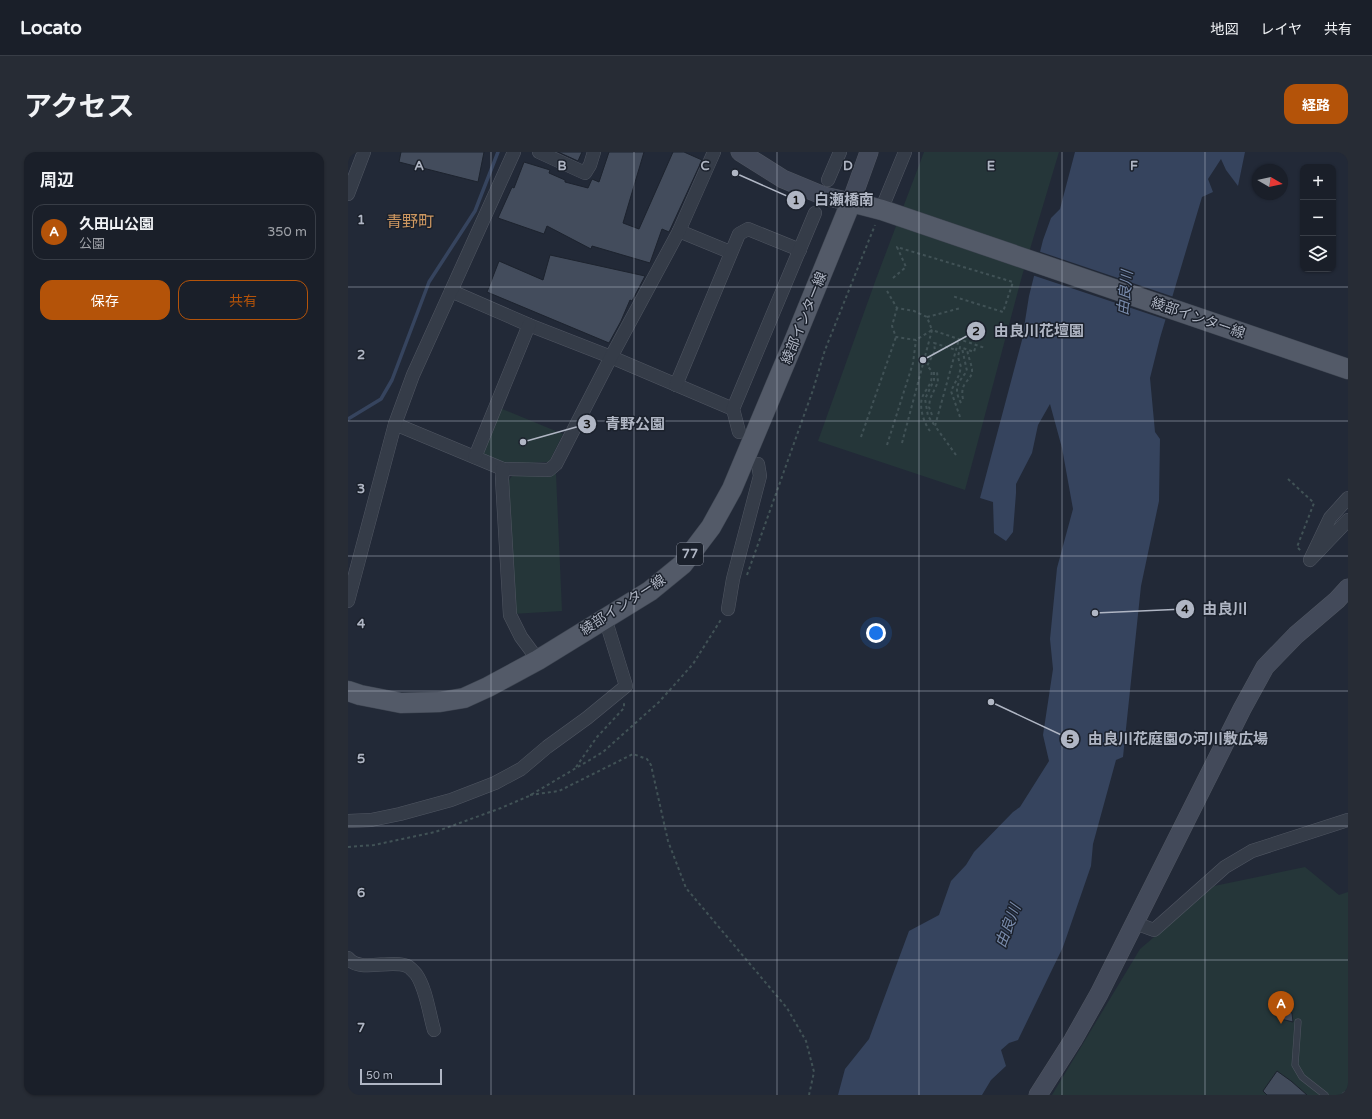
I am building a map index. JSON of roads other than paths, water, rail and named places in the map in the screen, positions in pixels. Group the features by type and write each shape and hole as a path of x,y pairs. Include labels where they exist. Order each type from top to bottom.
{"main road":[{"name":"綾部インター線","path":"348,691 360,695 401,703 440,702 464,698 538,660 650,591 682,564 711,527 732,489 851,202 888,208 1348,369"}],"street":[{"path":"348,194 364,152"},
{"path":"348,601 395,424 413,375 514,152"},
{"path":"539,152 585,173 590,165 594,152"},
{"path":"395,424 503,469 549,470 556,464 611,357 679,231 714,152"},
{"path":"740,152 783,179 824,196 851,202 869,152"},
{"path":"828,180 840,152"},
{"path":"888,208 905,152"},
{"path":"740,432 733,409 815,213"},
{"path":"676,385 738,234 748,230 800,250"},
{"path":"679,231 730,252"},
{"path":"451,290 529,325 611,357 733,409"},
{"path":"475,458 529,325"},
{"path":"728,609 733,579 760,476 758,464"},
{"path":"503,469 502,479 510,615 522,637 538,660"},
{"path":"1348,498 1330,518 1310,560 1348,520"},
{"path":"1038,1095 1073,1040 1099,994 1265,666 1296,635 1337,600 1348,588"},
{"path":"348,821 371,820 400,814 451,800 495,783 520,769 587,718 626,686 606,618"},
{"path":"1135,923 1154,930 1225,867 1252,851 1348,820"},
{"path":"348,958 351,963 362,966 393,964 408,966 422,985 434,1030"}],"lane":[{"path":"1298,1022 1295,1066 1302,1077 1325,1095"}],"water":[{"name":"由良川","path":"1075,152 1245,152 1238,186 1226,170 1221,159 1208,179 1213,192 1202,197 1160,338 1150,378 1155,432 1160,439 1159,501 1141,586 1123,757 1116,760 1093,844 1091,866 1063,947 1018,1040 1009,1043 1001,1050 1006,1066 991,1080 982,1095 838,1095 845,1069 869,1039 909,931 939,915 951,881 966,865 974,852 1013,812 1020,807 1049,761 1043,735 1053,669 1050,639 1057,568 1073,509 1062,448 1050,404 1038,425 1032,453 1016,484 1013,532 1006,541 994,533 993,502 980,498 1022,340 1029,296 1043,240 1051,218 1060,209"}],"waterway":[{"path":"348,419 381,399 392,380 429,282 475,211 498,152"}],"place":[{"name":"白瀬橋南","path":"735,173"},
{"name":"由良川花壇園","path":"923,360"},
{"name":"青野公園","path":"523,442"},
{"name":"由良川","path":"1095,613"},
{"name":"由良川花庭園の河川敷広場","path":"991,702"},
{"name":"久田山公園","path":"1281,1024"}],"district":[{"name":"青野町","path":"410,222"}]}
